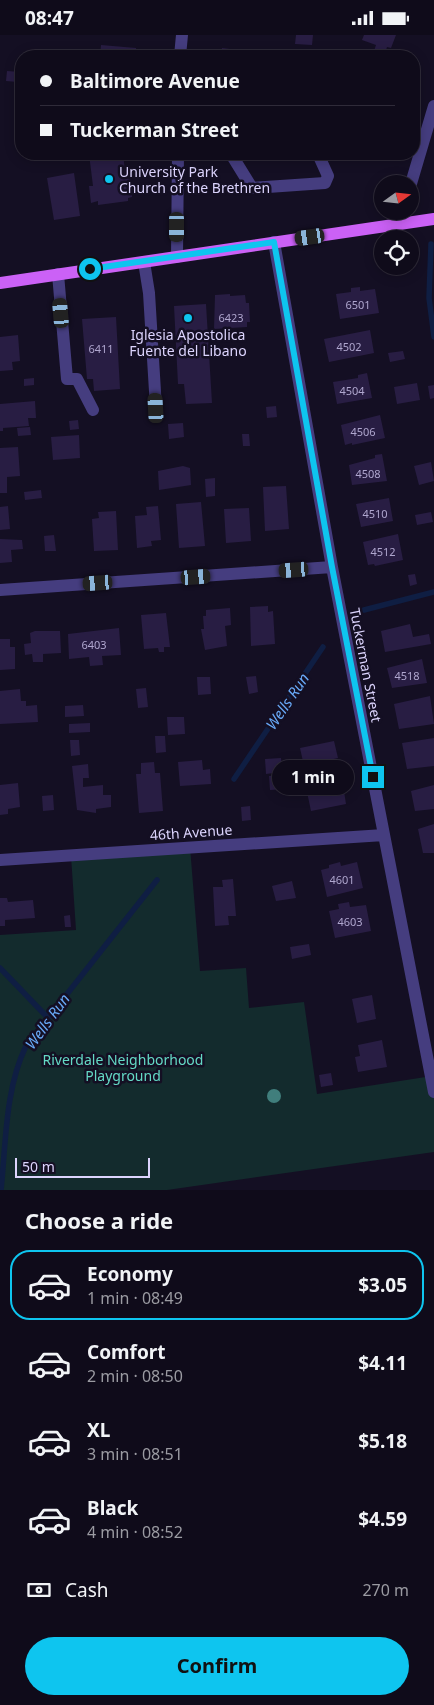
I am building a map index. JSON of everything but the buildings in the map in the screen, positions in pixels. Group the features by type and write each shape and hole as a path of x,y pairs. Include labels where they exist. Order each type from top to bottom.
{"main road":[{"path":"419,218 434,219"},
{"path":"0,283 274,242 386,220"}],"street":[{"path":"181,50 182,35"},
{"path":"420,153 434,106"},
{"path":"177,160 177,257"},
{"path":"235,160 252,188 325,183 328,176 321,160"},
{"path":"414,175 418,160"},
{"name":"Tuckerman Street","path":"274,242 332,567 434,1092"},
{"path":"144,262 149,293 156,408"},
{"path":"58,274 67,379 77,379 93,410"},
{"path":"0,590 332,567"},
{"name":"46th Avenue","path":"0,860 384,835"}],"green space":[{"name":"Riverdale Neighborhood Playground","path":"190,847 200,971 246,968 249,1008 304,1002 317,1094 432,1076 434,1091 434,1152 167,1190 0,1190 0,935 76,930 71,856"}],"waterway":[{"name":"Wells Run","path":"431,244 429,298 434,337"},
{"name":"Wells Run","path":"364,610 434,592"},
{"name":"Wells Run","path":"234,779 323,647"},
{"name":"Wells Run","path":"1,1190 10,1098 19,1063 26,1046 157,880"},
{"path":"0,968 48,1018"}],"place":[{"name":"University Park Church of the Brethren","path":"109,179"},
{"name":"Iglesia Apostolica Fuente del Libano","path":"188,318"}],"route":[{"path":"90,269 274,242 332,567 373,777"}]}
